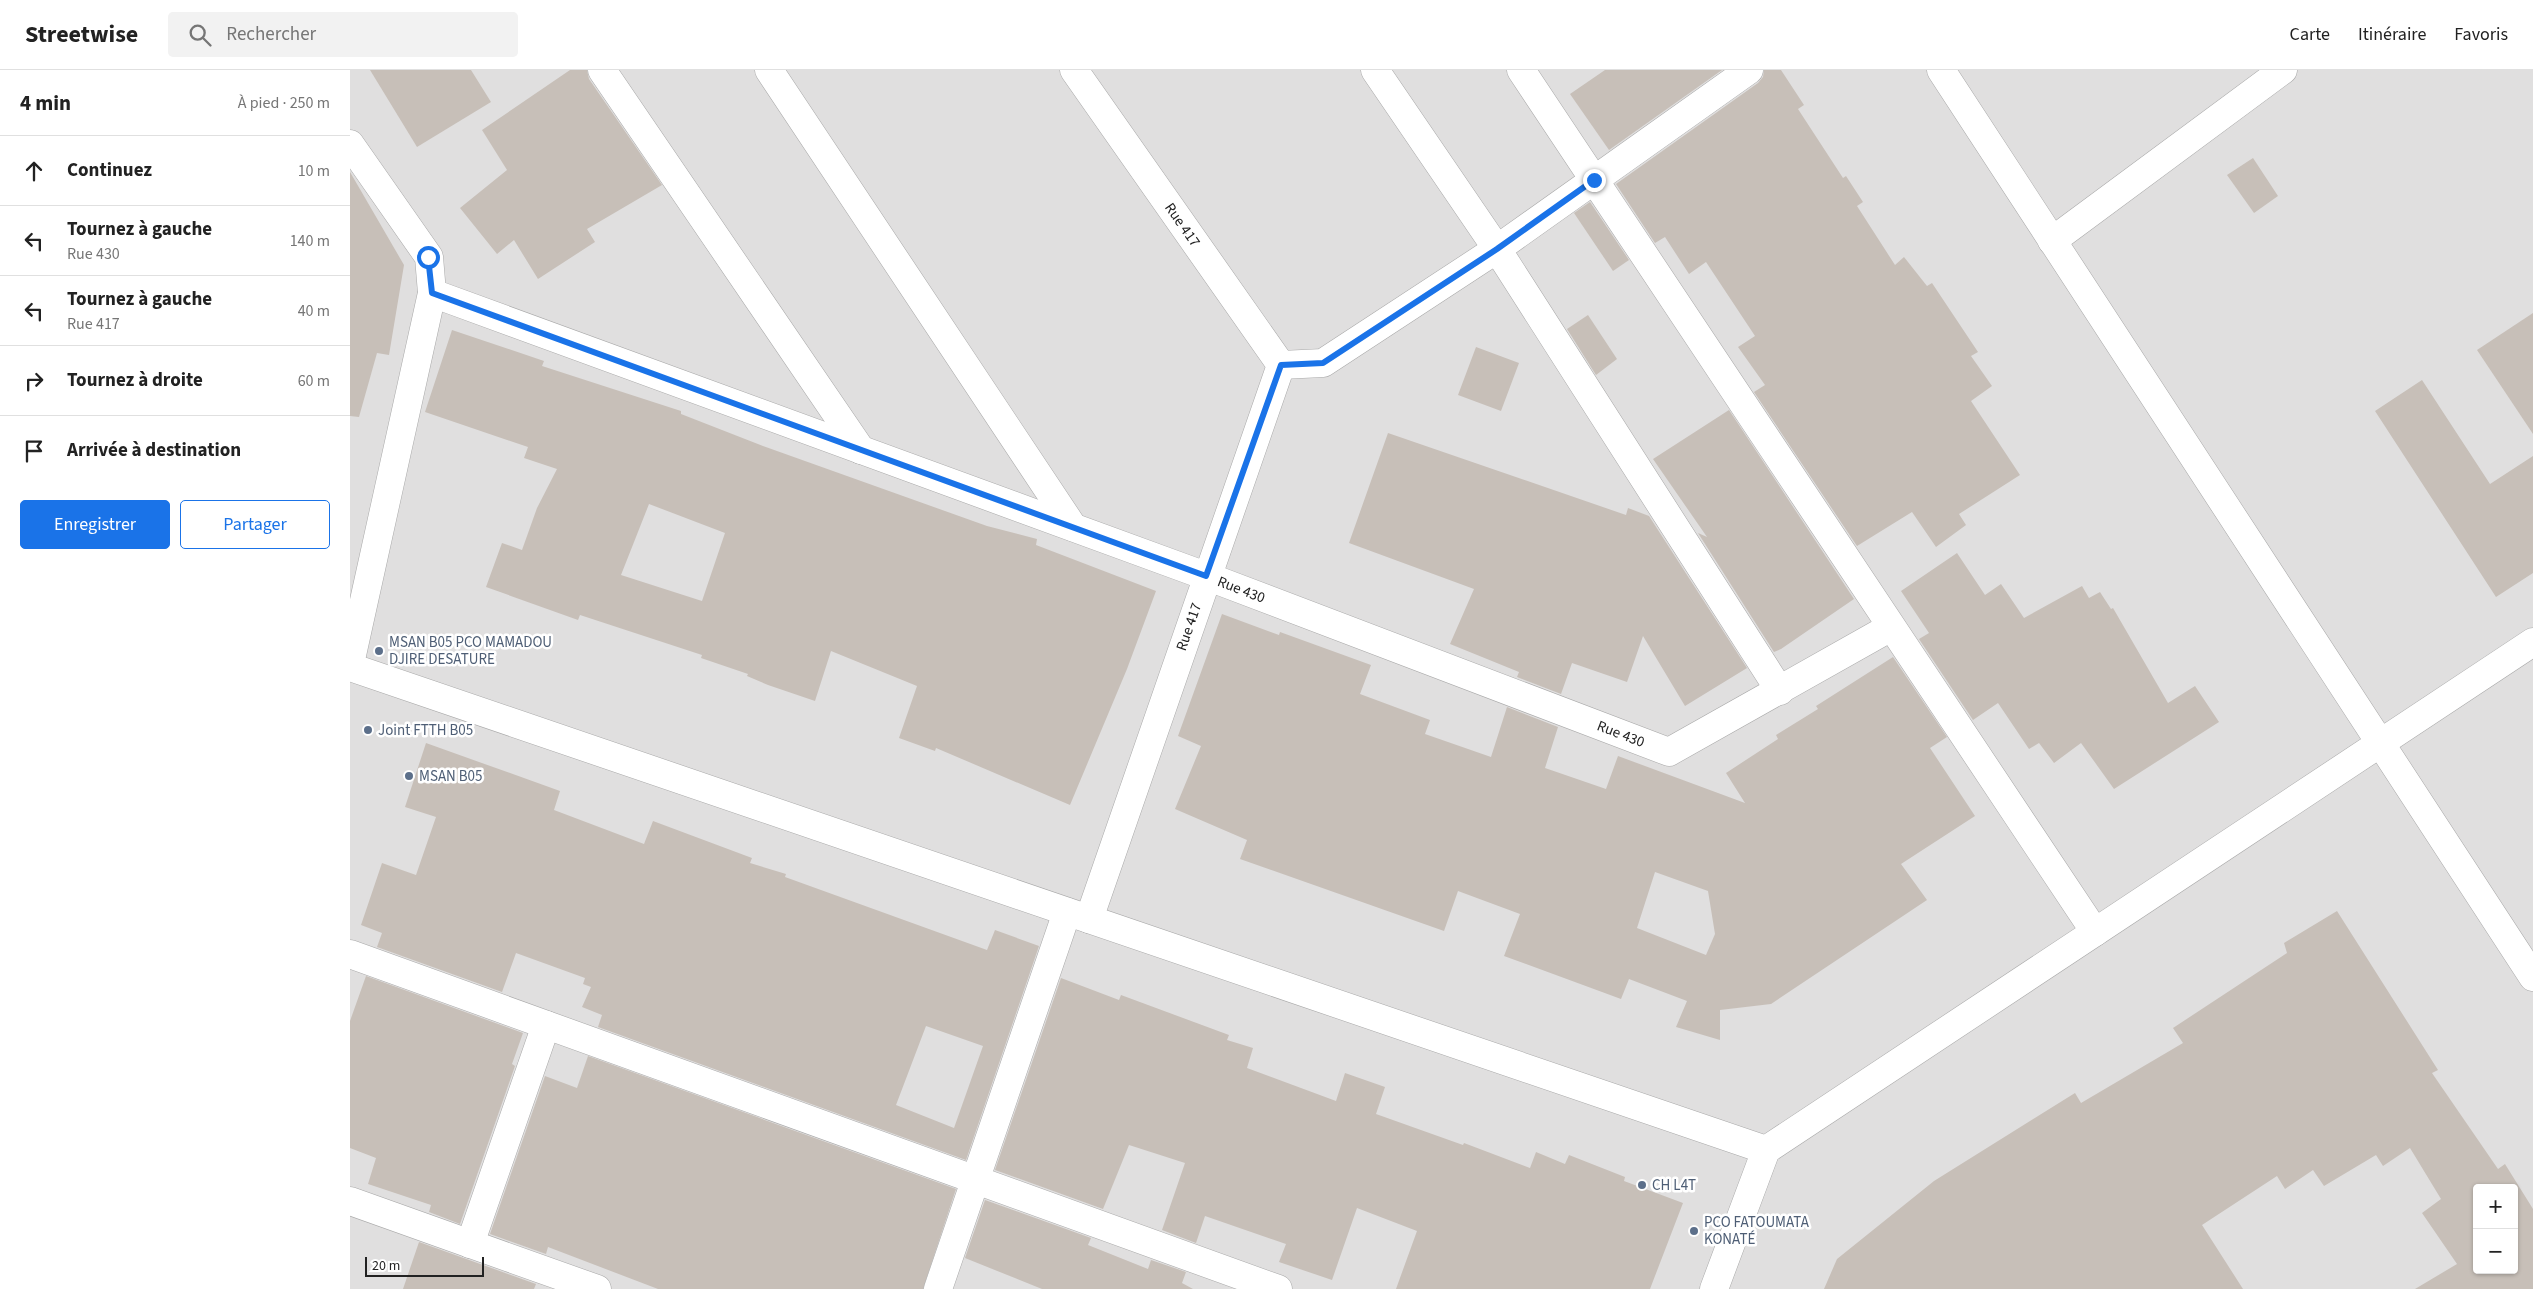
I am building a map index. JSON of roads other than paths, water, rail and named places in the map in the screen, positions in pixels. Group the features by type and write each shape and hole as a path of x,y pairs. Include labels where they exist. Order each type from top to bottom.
{"street":[{"path":"602,70 862,450"},
{"path":"769,70 1072,527"},
{"name":"Rue 417","path":"938,1289 975,1180 1078,916 1206,576 1281,365 1074,70"},
{"path":"1375,70 1497,249 1780,690"},
{"path":"1521,70 1891,628 2096,932"},
{"path":"1281,365 1323,363 1497,249 1749,70"},
{"path":"1941,70 2533,977"},
{"path":"2052,241 2283,70"},
{"path":"350,144 428,257 432,293 350,666 1766,1150"},
{"name":"Rue 430","path":"432,293 1206,576 1670,752 1891,628"},
{"path":"1714,1289 1766,1150 2533,642"},
{"path":"350,954 1278,1289"},
{"path":"470,1244 546,1025"},
{"path":"350,1201 597,1289"}],"place":[{"name":"MSAN B05 PCO MAMADOU DJIRE DESATURE","path":"379,651"},
{"name":"Joint FTTH B05","path":"368,730"},
{"name":"MSAN B05","path":"409,776"},
{"name":"CH L4T","path":"1642,1185"},
{"name":"PCO FATOUMATA KONATÉ","path":"1694,1231"}]}
